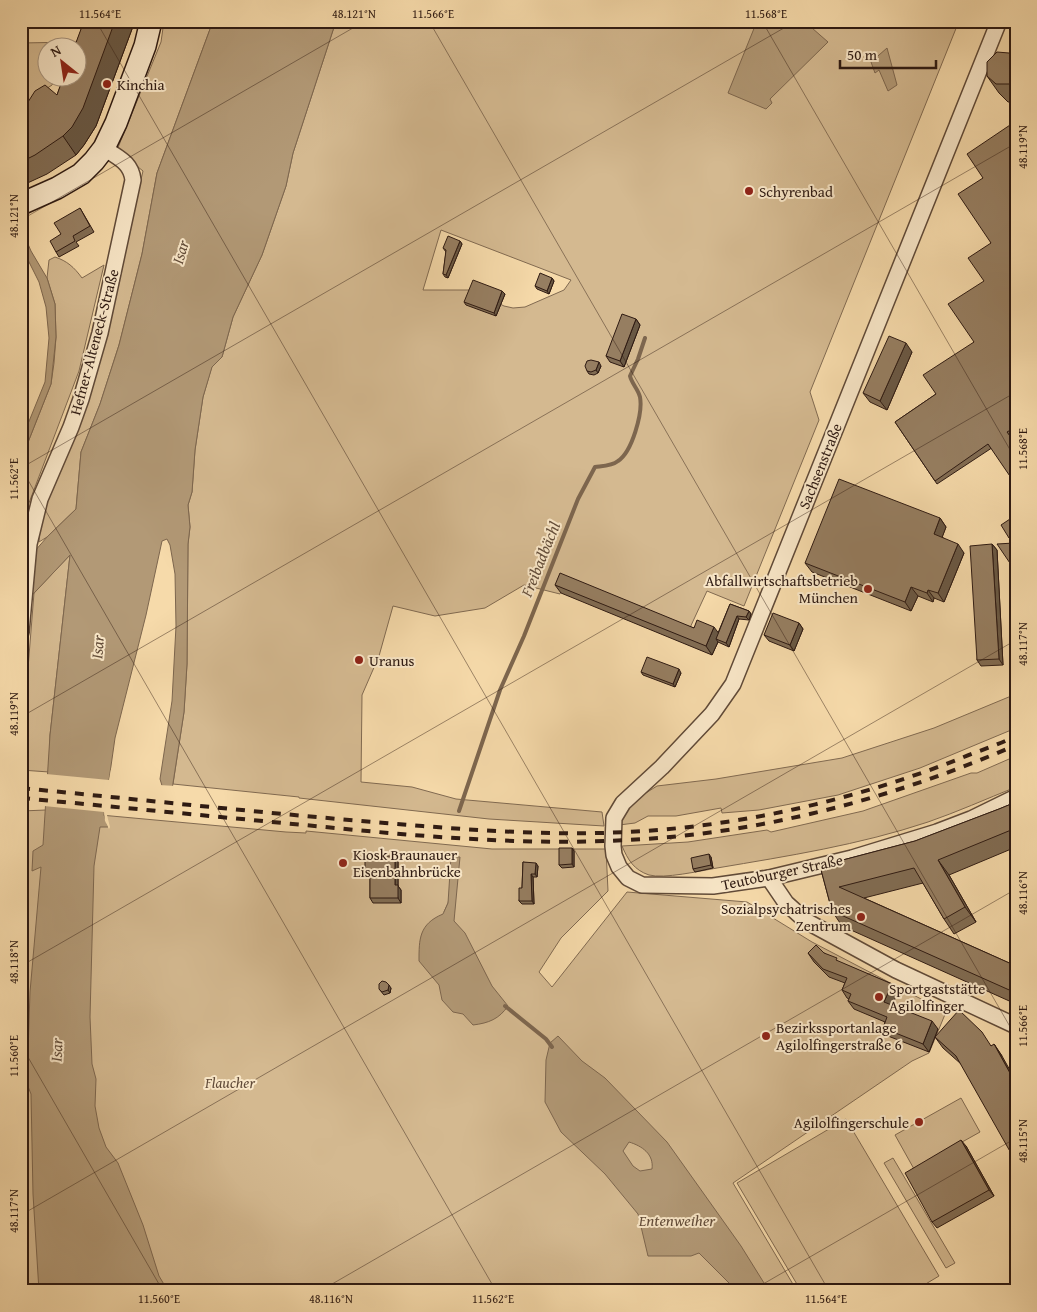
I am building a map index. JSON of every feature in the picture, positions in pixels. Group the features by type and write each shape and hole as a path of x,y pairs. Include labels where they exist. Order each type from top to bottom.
{"main road":[{"path":"21,204 57,188 81,174 104,148 116,124 145,46 151,21"}],"street":[{"name":"Sachsenstraße","path":"628,878 619,867 614,855 614,818 623,803 662,767 712,714 732,684 999,21"},
{"name":"Hefner-Alteneck-Straße","path":"21,632 28,554 40,498 71,427 97,342 133,180 132,171 127,164 104,148"},
{"name":"Teutoburger Straße","path":"628,878 642,885 713,886 769,878 852,858 936,832 971,819 1016,797"},
{"path":"769,878 786,903 806,921 896,970 1016,1026"}],"green space":[{"path":"164,21 213,21 157,173 142,254 119,345 100,404 81,452 76,509 47,537 39,542 39,526 131,222 143,171 117,150 161,42"},
{"path":"336,21 959,21 810,392 819,420 744,606 707,591 688,632 565,582 560,594 524,585 485,608 435,616 393,606 379,656 362,695 361,782 412,787 456,799 602,812 604,826 489,819 173,784 184,712 187,664 188,544 190,527 188,505 192,492 195,450 203,397 212,366 222,357 233,317 262,255 286,186 293,153","holes":["441,230 571,280 564,290 525,307 513,308 504,306 472,290 423,290"]},
{"path":"21,43 38,43 38,88 48,88 34,97 21,111"},
{"path":"55,257 70,265 82,278 104,265 79,371 21,524 21,460 51,384 54,363 56,337 55,304 47,278 49,260"},
{"path":"70,555 50,735 49,772 21,770 21,726 27,681 34,593"},
{"path":"1016,694 1016,728 920,768 838,795 759,810 722,813 721,808 676,816 648,816 635,823 619,825 622,815 641,796 657,786 716,779 842,758 934,728"},
{"path":"1016,756 1016,787 928,822 850,843 692,873 664,876 649,875 639,870 629,860 622,846 688,842 767,830 771,832 863,811 971,773 977,773"},
{"name":"Flaucher","path":"46,810 286,832 306,833 306,831 492,849 606,849 608,891 561,938 539,972 552,987 627,892 747,902 812,942 946,1012 929,1053 912,1061 733,1183 797,1291 21,1291 21,811","holes":["459,857 454,913 444,912"]},
{"path":"961,1098 980,1132 914,1169 895,1135"},
{"path":"846,1119 939,1276 914,1291 801,1291 737,1183"},
{"path":"893,1158 955,1263 946,1268 884,1163"}],"water":[{"name":"Isar","path":"213,21 336,21 293,153 286,186 262,255 233,317 222,357 212,367 203,397 195,450 192,492 188,505 190,527 184,712 169,809 160,779 172,701 176,626 175,574 170,545 167,539 162,541 146,615 115,738 104,815 108,827 100,827 94,866 90,1017 92,1064 96,1079 95,1106 99,1128 106,1147 118,1163 143,1225 159,1276 168,1291 39,1291 33,1194 31,1094 27,1084 30,992 41,867 32,871 33,851 43,845 50,735 70,555 21,607 21,567 47,537 76,509 81,452 100,404 119,345 142,254 157,173"},
{"path":"757,21 804,21 828,42 770,99 772,103 766,109 728,93"},
{"path":"887,48 897,85 888,91 879,70 875,73 871,62"},
{"path":"21,228 31,251 47,278 55,304 56,337 51,384 21,460 21,441 45,382 49,338 46,307 39,282 21,246"},
{"path":"451,857 460,857 454,921 465,933 492,986 508,1006 493,1020 473,1025 463,1014 453,1012 442,1000 439,985 419,961 420,939 425,927 429,922 443,914 448,903"},
{"name":"Entenweiher","path":"558,1036 582,1061 605,1078 667,1142 741,1246 769,1291 737,1291 699,1253 691,1256 648,1256 638,1214 605,1174 561,1132 545,1102 546,1060 550,1043","holes":["629,1142 643,1148 649,1155 652,1169 640,1171 633,1166 623,1151"]}],"pier":[{"path":"114,764 107,815 109,829 105,821 104,812 44,806 46,774 109,780"},
{"path":"159,785 176,786 171,811 167,810"}],"building":[{"path":"84,21 115,21 83,108 72,127 63,136 21,162 21,106 28,102 35,91 40,88 49,88 57,95 59,88 88,88 88,38 78,38"},
{"path":"997,52 1009,53 1016,61 1016,78 1009,84 996,84 987,76 987,62"},
{"path":"1016,121 1016,427 1007,432 1016,444 1016,485 988,444 935,481 895,422 936,394 923,375 974,342 948,304 984,281 968,258 991,243 958,194 983,178 967,154"},
{"path":"80,208 90,226 73,236 75,241 56,252 50,241 61,234 54,223"},
{"path":"448,236 460,241 446,275 443,274 446,250 443,248"},
{"path":"540,273 552,278 547,291 535,286"},
{"path":"473,280 502,291 494,313 464,302"},
{"path":"622,314 636,319 620,361 606,356"},
{"path":"889,336 906,343 880,401 863,393"},
{"path":"587,361 599,362 596,370 591,372 587,371 585,366"},
{"path":"839,479 940,518 934,534 958,544 938,593 928,590 927,593 911,587 905,602 805,563"},
{"path":"1016,515 1016,534 1009,538 1001,525"},
{"path":"1014,543 1016,546 1016,572 997,544"},
{"path":"992,544 999,659 977,660 970,546"},
{"path":"560,573 694,628 697,620 714,627 706,646 555,585"},
{"path":"730,604 749,611 746,617 737,616 726,643 716,639"},
{"path":"773,613 799,623 790,645 764,635"},
{"path":"647,657 679,669 673,684 641,672"},
{"path":"1016,802 1016,828 938,860 965,907 944,919 914,868 839,887 1016,966 1016,993 832,911 820,866 915,841"},
{"path":"559,848 572,848 572,864 559,865"},
{"path":"709,854 711,865 693,869 691,858"},
{"path":"365,856 395,856 395,885 398,885 398,898 370,898 370,870 365,870"},
{"path":"523,862 536,863 535,874 531,874 532,901 519,901 519,888 522,888"},
{"path":"816,945 824,953 837,958 836,960 892,984 884,1002 932,1021 923,1044 883,1028 887,1017 848,1001 851,994 842,990 847,978 823,969 808,953"},
{"path":"382,981 389,985 388,990 382,992 379,989 379,984"},
{"path":"959,1010 982,1032 991,1046 994,1044 1016,1084 1016,1162 956,1056 935,1037"},
{"path":"961,1140 989,1190 932,1222 905,1173"},
{"path":"1016,1234 1016,1242 1012,1236"}],"waterway":[{"name":"Freibadbächl","path":"459,811 500,690 524,636 578,499 595,467 616,463 623,456 632,441 640,412 640,397 630,376 645,338"},
{"path":"505,1006 546,1039 552,1047"}],"railway":[{"path":"21,788 294,815 450,828 546,833 611,833 724,822 804,807 883,786 1016,736"},
{"path":"21,798 346,829 474,839 559,842 644,839 692,835 739,828 834,808 926,780 1016,745"}],"place":[{"name":"Kinchia","path":"107,84"},
{"name":"Schyrenbad","path":"749,191"},
{"name":"Abfallwirtschaftsbetrieb München","path":"868,589"},
{"name":"Uranus","path":"359,660"},
{"name":"Kiosk Braunauer Eisenbahnbrücke","path":"343,863"},
{"name":"Sozialpsychatrisches Zentrum","path":"861,917"},
{"name":"Sportgaststätte Agilolfinger","path":"879,997"},
{"name":"Bezirkssportanlage Agilolfingerstraße 6","path":"766,1036"},
{"name":"Agilolfingerschule","path":"919,1122"}]}
